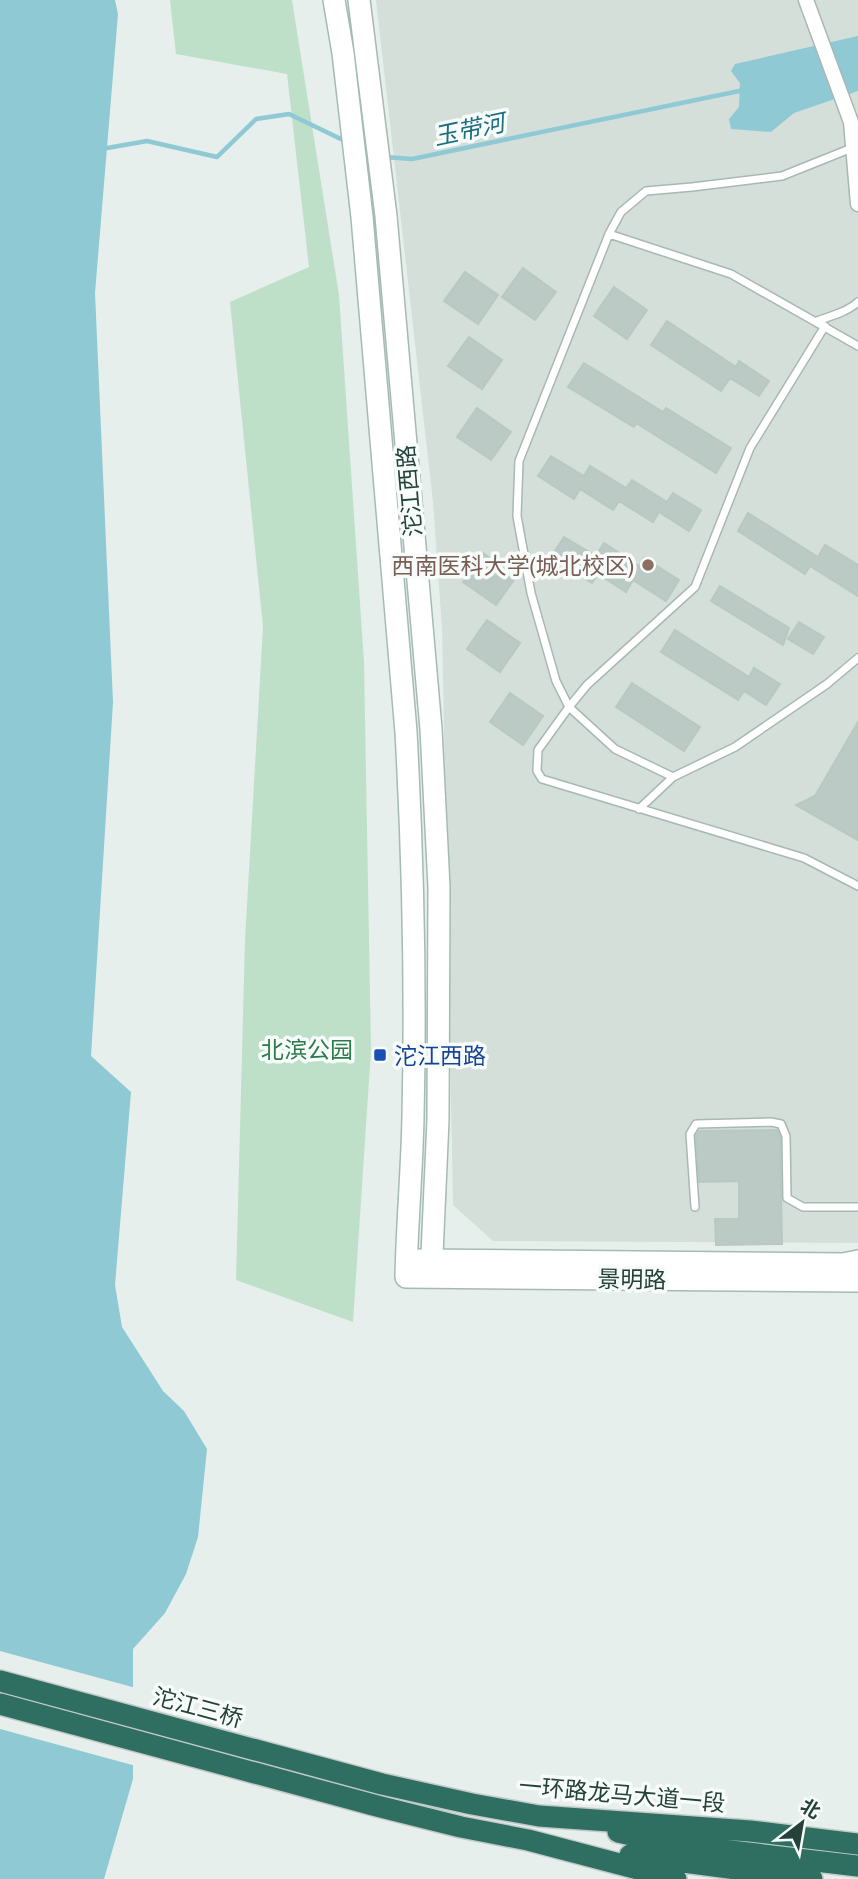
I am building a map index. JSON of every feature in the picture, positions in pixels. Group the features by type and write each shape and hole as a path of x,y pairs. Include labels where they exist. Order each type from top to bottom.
{"highway":[{"name":"沱江三桥","path":"0,1681 382,1784"},
{"path":"0,1704 461,1827 673,1861 812,1879"},
{"name":"一环路龙马大道一段","path":"382,1784 539,1816 750,1831 858,1844"},
{"path":"539,1816 671,1844 858,1866"},
{"path":"528,1839 676,1879"}],"main road":[{"name":"沱江西路","path":"334,0 343,53 362,217 410,798 414,1012 413,1118 406,1268"},
{"name":"沱江西路","path":"359,0 387,216 431,729 438,874 438,1120 432,1269"},
{"name":"景明路","path":"432,1269 843,1265 858,1261"},
{"name":"景明路","path":"406,1268 858,1281"}],"street":[{"path":"806,0 851,122 858,204"}],"lane":[{"path":"673,777 615,749 569,707 556,681 531,593 517,516 519,461 609,234 621,212 646,191 782,176 853,147"},
{"path":"609,234 731,274 858,345"},
{"path":"817,321 840,313 858,302"},
{"path":"825,326 750,448 695,587 587,685 538,750 537,771 542,779 804,858 858,886"},
{"path":"639,809 673,777 735,747 827,684 858,658"},
{"path":"695,1207 690,1134 696,1124 771,1122 781,1124 786,1136 787,1198 803,1207 858,1208"}],"shaded area":[{"name":"西南医科大学(城北校区)","path":"376,0 858,0 858,1243 493,1241 453,1205 442,628 433,502"}],"green space":[{"name":"北滨公园","path":"170,0 292,0 339,295 364,662 371,1050 353,1322 236,1280 245,940 263,627 230,302 309,267 287,74 176,54"}],"water":[{"path":"0,0 115,0 118,14 95,293 113,702 91,1056 131,1092 115,1285 122,1327 163,1391 184,1411 207,1449 198,1537 186,1574 165,1613 133,1649 133,1779 104,1879 0,1879"},
{"path":"858,36 858,91 794,113 771,132 731,129 729,119 739,107 740,83 731,71 735,64"}],"pier":[{"path":"0,1651 136,1688 136,1766 0,1729"}],"building":[{"path":"523,268 556,292 535,320 502,297"},
{"path":"465,272 498,295 478,324 444,301"},
{"path":"614,287 647,310 627,339 594,316"},
{"path":"667,321 736,367 739,361 769,381 759,396 730,378 721,391 651,345"},
{"path":"469,337 502,360 482,389 448,366"},
{"path":"584,363 663,412 666,408 731,448 716,473 636,423 634,427 568,387"},
{"path":"477,408 511,432 491,460 457,437"},
{"path":"551,456 584,476 590,466 626,488 632,480 667,502 673,493 701,510 689,531 659,512 653,522 619,501 613,510 580,489 574,499 538,476"},
{"path":"748,513 818,557 825,545 858,565 858,596 810,566 805,574 738,531"},
{"path":"564,537 596,556 604,543 639,566 644,558 679,580 666,601 633,580 626,592 598,574 592,583 551,557"},
{"path":"483,553 516,577 496,605 463,582"},
{"path":"720,586 789,628 783,645 711,601"},
{"path":"487,620 520,643 500,672 467,649"},
{"path":"799,622 824,637 813,654 788,639"},
{"path":"675,630 749,677 754,668 780,684 766,705 744,691 738,700 661,652"},
{"path":"632,683 700,727 684,751 616,707"},
{"path":"510,693 543,716 523,745 490,722"},
{"path":"858,722 858,840 796,805 815,796"},
{"path":"777,1130 780,1137 782,1244 716,1245 715,1219 739,1219 739,1181 699,1182 696,1136 699,1131"}],"waterway":[{"name":"玉带河","path":"385,157 412,159 744,90"},
{"name":"玉带河","path":"107,148 147,141 217,157 256,119 289,114 345,141"}],"place":[{"name":"西南医科大学(城北校区)","path":"648,565"},
{"name":"沱江西路","path":"380,1055"}]}
